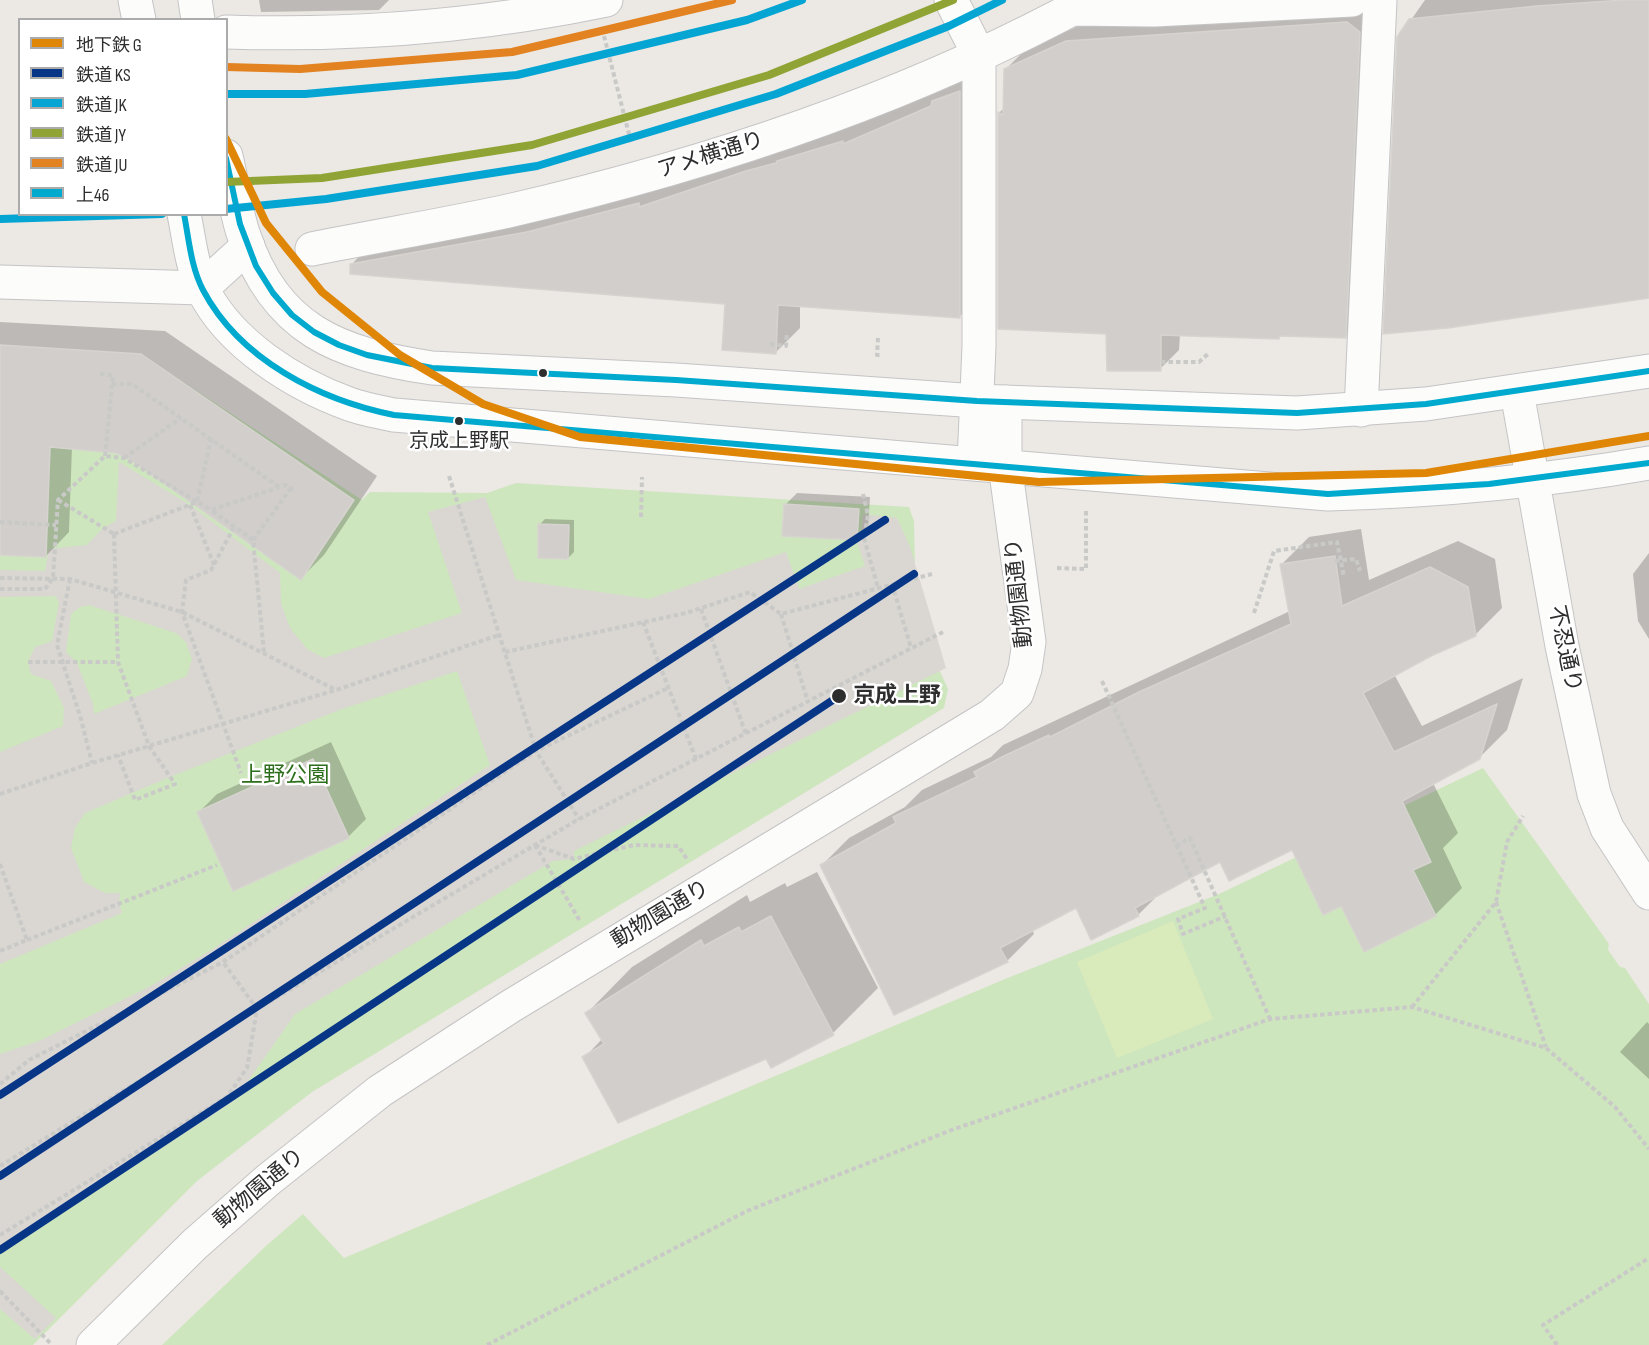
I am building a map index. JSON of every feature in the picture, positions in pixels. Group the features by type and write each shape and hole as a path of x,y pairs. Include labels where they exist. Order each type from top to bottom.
{"street":[{"path":"135,0 139,18"},
{"path":"195,0 198,18"},
{"path":"951,0 979,55"},
{"path":"1081,4 1154,10 1352,0"},
{"path":"1361,410 1380,0"},
{"path":"228,32 362,32 487,21 601,1"},
{"name":"アメ横通り","path":"312,249 507,211 641,177 772,138 979,55 1081,4"},
{"name":"動物園通り","path":"93,1345 195,1244 268,1180 380,1091 522,1000 992,715 1017,693 1025,669 1029,642 990,464 991,401 979,55"},
{"path":"228,164 248,246 260,273 298,322 350,351 393,362 432,368 676,380 991,401 1297,413 1361,410 1517,392 1649,371"},
{"path":"184,216 202,288 217,314 233,331 268,361 311,387 350,405 394,415 1328,494 1432,491 1531,481 1649,463"},
{"path":"0,282 202,288 248,246"},
{"name":"不忍通り","path":"1517,392 1562,646 1594,794 1607,828 1649,893"}],"path":[{"path":"601,1 641,177"},
{"path":"770,344 786,346 787,332"},
{"path":"878,338 877,355 886,356"},
{"path":"1161,362 1199,362 1208,354"},
{"path":"0,589 45,589 53,578 58,500 105,456 112,375 100,374"},
{"path":"112,384 132,384 280,488"},
{"path":"124,458 181,418"},
{"path":"196,502 211,439"},
{"path":"105,456 124,458 211,510 253,540"},
{"path":"449,476 536,751 579,819"},
{"path":"641,517 642,477"},
{"path":"211,510 286,485 296,492"},
{"path":"264,653 253,540 291,488"},
{"path":"863,494 868,515 864,538 878,588"},
{"path":"58,500 114,534"},
{"path":"114,534 196,502"},
{"path":"190,505 214,566"},
{"path":"1057,568 1086,569 1086,511"},
{"path":"0,522 56,525"},
{"path":"234,527 212,570 186,580 182,612 221,726 241,773"},
{"path":"114,534 118,662 149,746 175,784 135,800 118,755"},
{"path":"1254,613 1274,550 1336,543 1338,561 1344,577"},
{"path":"1338,561 1356,559 1360,571"},
{"path":"780,614 932,574"},
{"path":"0,578 70,579 182,612 336,690"},
{"path":"70,579 57,645 92,762"},
{"path":"892,584 911,648"},
{"path":"505,652 701,609 750,592 780,614 808,702"},
{"path":"701,609 746,734"},
{"path":"643,622 696,759"},
{"path":"0,1166 257,1009 579,819 943,632"},
{"path":"0,794 92,762 221,726 336,690 500,635"},
{"path":"28,662 118,662"},
{"path":"1102,681 1205,908 1178,919 1184,934 1226,916"},
{"path":"0,1084 29,1060 223,962 536,751 668,688"},
{"path":"1412,1007 1496,902 1507,842 1523,816"},
{"path":"1176,846 1190,838 1270,1019"},
{"path":"535,845 574,859 634,845 661,843 678,846 693,867"},
{"path":"535,845 581,923"},
{"path":"0,864 27,940"},
{"path":"0,951 217,865"},
{"path":"1496,902 1546,1048"},
{"path":"0,1235 227,1097 247,1068 257,1009 223,962"},
{"path":"487,1345 747,1211 949,1131 1270,1019 1412,1007 1546,1048 1615,1107 1649,1149"},
{"path":"1557,1345 1543,1324 1649,1258"},
{"path":"0,1291 52,1345"}],"green space":[{"name":"上野公園","path":"0,345 141,354 362,500 370,492 487,493 516,483 909,507 914,521 916,618 948,689 944,708 312,1092 197,1181 33,1345 0,1345"},
{"path":"1483,768 1609,944 1608,950 1620,967 1625,968 1649,1004 1649,1345 162,1345 303,1214 344,1258 1005,979 1219,894"},
{"path":"1173,921 1213,1019 1117,1058 1077,962"}],"shaded area":[{"path":"119,462 190,505 280,573 281,603 290,628 307,649 324,658 462,613 428,512 485,497 516,580 649,599 786,552 799,589 865,566 857,542 861,540 863,514 897,518 910,547 946,668 574,851 574,859 553,861 295,1014 234,1101 0,1253 0,1054 39,1041 149,987 213,949 490,765 457,671 342,709 172,776 85,813 75,828 71,848 84,882 105,893 120,893 119,903 122,913 0,964 0,752 63,726 64,708 51,681 31,674 28,662 35,647 52,641 59,603 56,596 0,597 0,570 45,571 49,549 87,545 103,528 116,521","holes":["89,605 176,633 186,642 192,659 187,676 94,714 93,704 77,663 66,652 71,614 80,607"]},
{"path":"0,1267 56,1318 35,1339 0,1309"}],"building":[{"path":"1624,0 1649,0 1649,298 1448,328 1383,334 1397,37 1409,19"},
{"path":"1347,22 1360,32 1346,338 1279,336 1279,339 1161,335 1161,371 1107,371 1106,334 998,329 998,112 1003,115 1004,69 1066,41"},
{"path":"960,91 960,318 778,305 776,354 722,350 725,304 350,274 350,264 527,232 639,203 639,207 777,161 843,141 843,144 931,106 932,101"},
{"path":"0,345 141,354 354,500 301,580 129,459 116,453 50,447 46,557 0,555"},
{"path":"784,504 859,509 857,540 782,536"},
{"path":"538,524 569,525 568,559 538,558"},
{"path":"1335,556 1342,606 1430,567 1468,587 1476,636 1431,656 1363,693 1394,752 1497,704 1480,759 1402,801 1431,862 1413,870 1436,916 1364,952 1341,906 1323,915 1292,850 1229,881 1220,862 1135,908 1139,916 1091,940 1076,908 1000,948 1008,962 894,1015 820,865 896,823 893,817 977,777 974,772 1004,756 1049,735 1050,737 1139,692 1291,624 1280,564"},
{"path":"313,759 349,838 233,891 197,812"},
{"path":"771,916 834,1035 771,1068 766,1059 618,1123 582,1057 604,1044 585,1013 701,940 704,946 739,927 741,932"}],"metro line":[{"name":"G","path":"228,143 266,223 322,292 400,355 483,404 580,437 1039,482 1426,473 1649,436"}],"rail line":[{"name":"JU","path":"228,67 300,69 512,52 732,0"},
{"name":"JK","path":"228,94 305,94 517,75 747,20 802,0"},
{"name":"JY","path":"228,182 322,178 532,145 769,75 953,0"},
{"name":"JK","path":"228,209 326,199 537,166 776,94 949,26 1002,0"},
{"name":"JK","path":"0,219 97,216"},
{"name":"KS","path":"0,1095 885,520"},
{"name":"KS","path":"0,1176 914,574"},
{"name":"KS","path":"0,1250 839,696"}],"transit line":[{"name":"上46","path":"228,167 240,224 256,266 273,293 292,315 314,332 339,345 367,355 432,368 676,380 977,401 1297,413 1426,404 1649,371"},
{"name":"上46","path":"184,216 199,281 219,315 238,337 260,356 311,387 338,399 394,415 1328,494 1489,484 1649,463"}],"place":[{"name":"京成上野駅","path":"459,421"},
{"name":"京成上野","path":"839,696"}]}
